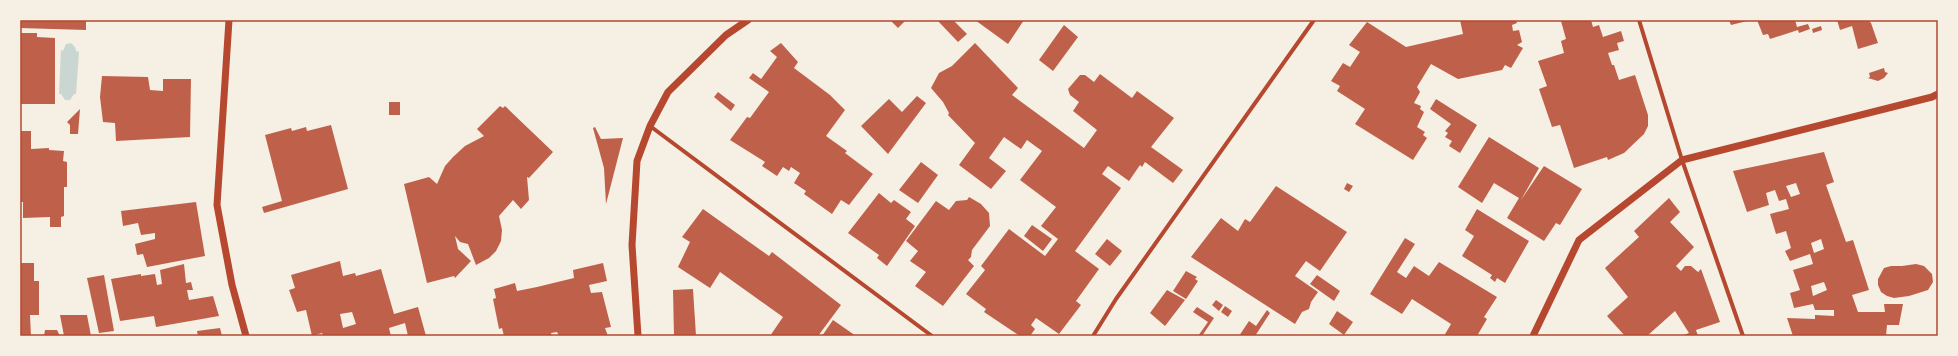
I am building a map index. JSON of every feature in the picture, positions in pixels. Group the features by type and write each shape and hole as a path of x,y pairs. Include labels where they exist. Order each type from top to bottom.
{"street":[{"path":"229,20 217,205 232,285 246,336"},
{"path":"638,336 632,245 637,161 650,126 668,92 726,35 748,20"},
{"path":"1093,336 1134,273 1314,20"},
{"path":"1639,20 1682,160 1743,336"},
{"path":"1533,336 1579,240 1682,160 1932,97 1938,94"},
{"path":"650,126 932,336"}],"shaded area":[{"path":"71,43 75,47 76,51 79,52 76,94 74,94 70,100 65,100 61,94 59,94 61,50 63,51 66,44"}],"building":[{"path":"20,20 86,20 86,30 20,28"},
{"path":"890,20 906,20 898,28"},
{"path":"937,20 953,20 967,34 958,42"},
{"path":"975,20 1024,20 1008,44"},
{"path":"1460,20 1516,20 1517,23 1512,25 1513,31 1519,30 1522,42 1517,45 1523,48 1511,68 1505,65 1502,70 1458,79 1431,64 1417,87 1420,92 1414,103 1421,106 1420,109 1424,112 1417,127 1425,132 1423,135 1427,138 1413,160 1355,124 1365,109 1337,91 1340,86 1331,81 1343,63 1350,67 1360,52 1349,45 1367,22 1406,47 1463,34"},
{"path":"1591,20 1593,27 1599,25 1603,37 1621,31 1624,41 1617,43 1619,50 1608,53 1619,80 1635,75 1648,115 1648,126 1644,134 1624,153 1608,160 1607,157 1574,168 1560,125 1552,127 1539,89 1547,86 1538,61 1564,53 1561,41 1566,39 1561,21"},
{"path":"1729,20 1747,20 1747,21 1731,25"},
{"path":"1757,20 1795,20 1797,27 1808,24 1810,29 1799,33 1798,30 1770,39 1768,34 1763,35"},
{"path":"1837,20 1871,20 1869,21 1878,43 1858,49 1852,26 1840,30"},
{"path":"1064,25 1078,37 1053,71 1039,60"},
{"path":"1821,26 1822,30 1813,33 1812,29"},
{"path":"20,33 37,33 37,37 55,38 55,104 20,104"},
{"path":"781,43 798,62 794,68 830,95 845,110 826,136 847,151 845,153 873,174 849,205 841,200 832,214 804,194 806,191 794,183 800,173 791,167 789,171 783,167 777,176 762,166 765,162 730,140 747,117 750,118 769,92 749,78 753,73 761,79 777,57 770,51"},
{"path":"975,43 1018,88 1012,95 1084,148 1097,130 1073,111 1079,102 1070,95 1068,89 1080,75 1085,75 1094,82 1100,74 1132,98 1137,91 1174,118 1151,147 1183,170 1173,183 1145,162 1142,167 1140,165 1129,181 1108,166 1102,174 1121,188 1075,251 1099,269 1076,301 1081,305 1059,334 1036,318 1031,325 1035,329 1030,336 1020,336 984,312 986,309 966,294 985,270 981,266 1009,229 1045,256 1058,239 1041,226 1056,207 1020,180 1042,151 1027,140 1021,149 1004,137 989,158 1006,171 991,189 959,165 975,143 948,115 949,113 943,102 931,88 939,73 952,66"},
{"path":"1884,68 1885,72 1888,73 1884,78 1878,81 1868,78 1870,77 1869,73"},
{"path":"102,76 148,77 150,90 163,91 163,79 191,79 190,137 116,141 115,123 103,122 100,97"},
{"path":"718,92 735,105 731,111 714,97"},
{"path":"917,96 926,103 888,154 861,126 889,99 902,112"},
{"path":"1436,99 1477,125 1460,153 1449,146 1452,141 1445,137 1448,133 1445,131 1451,124 1430,109"},
{"path":"389,102 400,102 400,115 389,115"},
{"path":"500,106 503,108 505,106 553,152 529,178 527,177 529,200 521,209 513,200 499,216 502,230 501,241 496,251 489,258 476,265 468,244 460,242 455,236 458,249 471,261 455,278 454,276 427,283 404,184 429,177 437,184 445,166 453,157 465,146 484,136 477,129"},
{"path":"80,109 78,134 70,134 70,125 67,122"},
{"path":"331,125 348,189 264,213 262,207 282,201 265,135 291,128 292,131 306,127 307,131"},
{"path":"595,127 601,139 623,138 606,204 604,168 593,128"},
{"path":"20,131 31,131 31,149 49,148 49,150 64,151 63,161 67,162 67,187 64,187 64,216 61,217 61,227 50,227 50,217 23,218 23,202 20,202"},
{"path":"1489,137 1539,168 1521,200 1544,166 1582,189 1560,225 1556,223 1544,241 1507,218 1519,198 1494,183 1482,203 1458,187"},
{"path":"1824,152 1834,182 1826,185 1846,242 1853,240 1869,290 1852,295 1858,312 1885,312 1884,304 1903,304 1899,325 1887,325 1886,336 1793,336 1787,318 1815,319 1815,315 1834,316 1834,310 1815,310 1813,304 1794,308 1790,293 1800,290 1793,270 1813,264 1810,254 1790,261 1785,251 1791,248 1786,231 1776,234 1770,214 1789,209 1786,199 1779,201 1775,190 1766,193 1769,205 1747,212 1733,171","holes":["1796,183 1800,194 1791,197 1786,186","1821,239 1824,249 1814,253 1811,243","1824,282 1827,290 1813,296 1811,286"]},
{"path":"921,162 938,175 918,203 899,190"},
{"path":"1347,183 1353,186 1349,192 1344,189"},
{"path":"1276,186 1347,232 1320,271 1306,261 1295,276 1318,292 1311,302 1309,309 1302,312 1295,324 1191,257 1221,218 1238,231 1245,219 1250,222"},
{"path":"879,193 891,203 894,200 911,212 906,219 915,226 887,266 877,258 879,255 848,233"},
{"path":"969,197 981,204 989,213 990,226 972,250 971,257 968,260 974,266 943,306 915,286 926,272 910,261 918,251 906,241 936,201 949,210 956,201 967,200"},
{"path":"1669,198 1680,212 1670,222 1694,247 1676,266 1681,271 1685,266 1691,266 1698,272 1701,269 1720,322 1696,330 1698,336 1681,336 1689,333 1675,311 1647,336 1625,336 1607,316 1628,297 1605,268 1639,237 1634,231"},
{"path":"196,202 205,256 147,267 143,254 137,255 135,244 155,239 155,233 141,235 138,223 123,226 121,211"},
{"path":"703,209 769,256 772,252 841,305 818,336 770,336 783,317 720,272 710,288 678,267 690,242 682,237"},
{"path":"1477,209 1529,241 1505,283 1497,278 1495,282 1490,278 1492,275 1462,256 1474,236 1465,230"},
{"path":"1032,225 1052,239 1043,251 1024,236"},
{"path":"1405,238 1415,244 1397,272 1406,278 1414,266 1429,276 1439,262 1497,297 1484,317 1487,319 1477,336 1444,336 1451,324 1412,299 1402,314 1370,294"},
{"path":"1107,239 1122,251 1110,266 1095,254"},
{"path":"340,261 343,276 355,273 356,276 381,269 394,314 418,307 426,336 408,336 405,323 389,328 391,336 323,336 322,333 312,336 306,310 297,312 289,290 295,288 291,275","holes":["352,312 356,324 343,328 340,314"]},
{"path":"20,263 34,263 34,281 39,281 39,315 30,315 31,336 20,336"},
{"path":"603,263 607,281 589,285 591,293 602,292 611,327 605,328 608,336 559,336 557,332 551,333 552,336 504,336 502,328 499,329 493,299 496,298 494,289 515,283 517,291 537,287 574,278 573,270"},
{"path":"184,264 186,283 191,282 193,290 187,290 189,300 213,296 219,316 156,327 154,316 120,321 111,279 141,274 141,276 155,274 157,285 162,284 160,270"},
{"path":"1916,264 1924,266 1932,274 1933,282 1928,290 1909,296 1894,298 1881,292 1878,285 1878,279 1884,268"},
{"path":"1186,271 1197,277 1195,279 1198,281 1186,299 1173,291"},
{"path":"104,275 114,331 99,333 87,278"},
{"path":"1317,275 1340,291 1334,301 1310,284"},
{"path":"693,289 696,336 674,336 673,290"},
{"path":"1167,290 1185,300 1165,326 1150,313"},
{"path":"1216,300 1223,305 1219,311 1212,305"},
{"path":"1225,306 1232,311 1228,317 1221,312"},
{"path":"1197,307 1214,318 1202,336 1198,336 1208,322 1193,312"},
{"path":"1267,310 1270,313 1255,336 1239,336 1249,321 1256,326"},
{"path":"1337,311 1353,322 1344,335 1329,324"},
{"path":"60,315 87,315 91,336 64,336"},
{"path":"833,320 856,336 822,336"},
{"path":"220,328 222,336 198,336 197,331"},
{"path":"45,330 57,330 60,336 44,336"}]}
